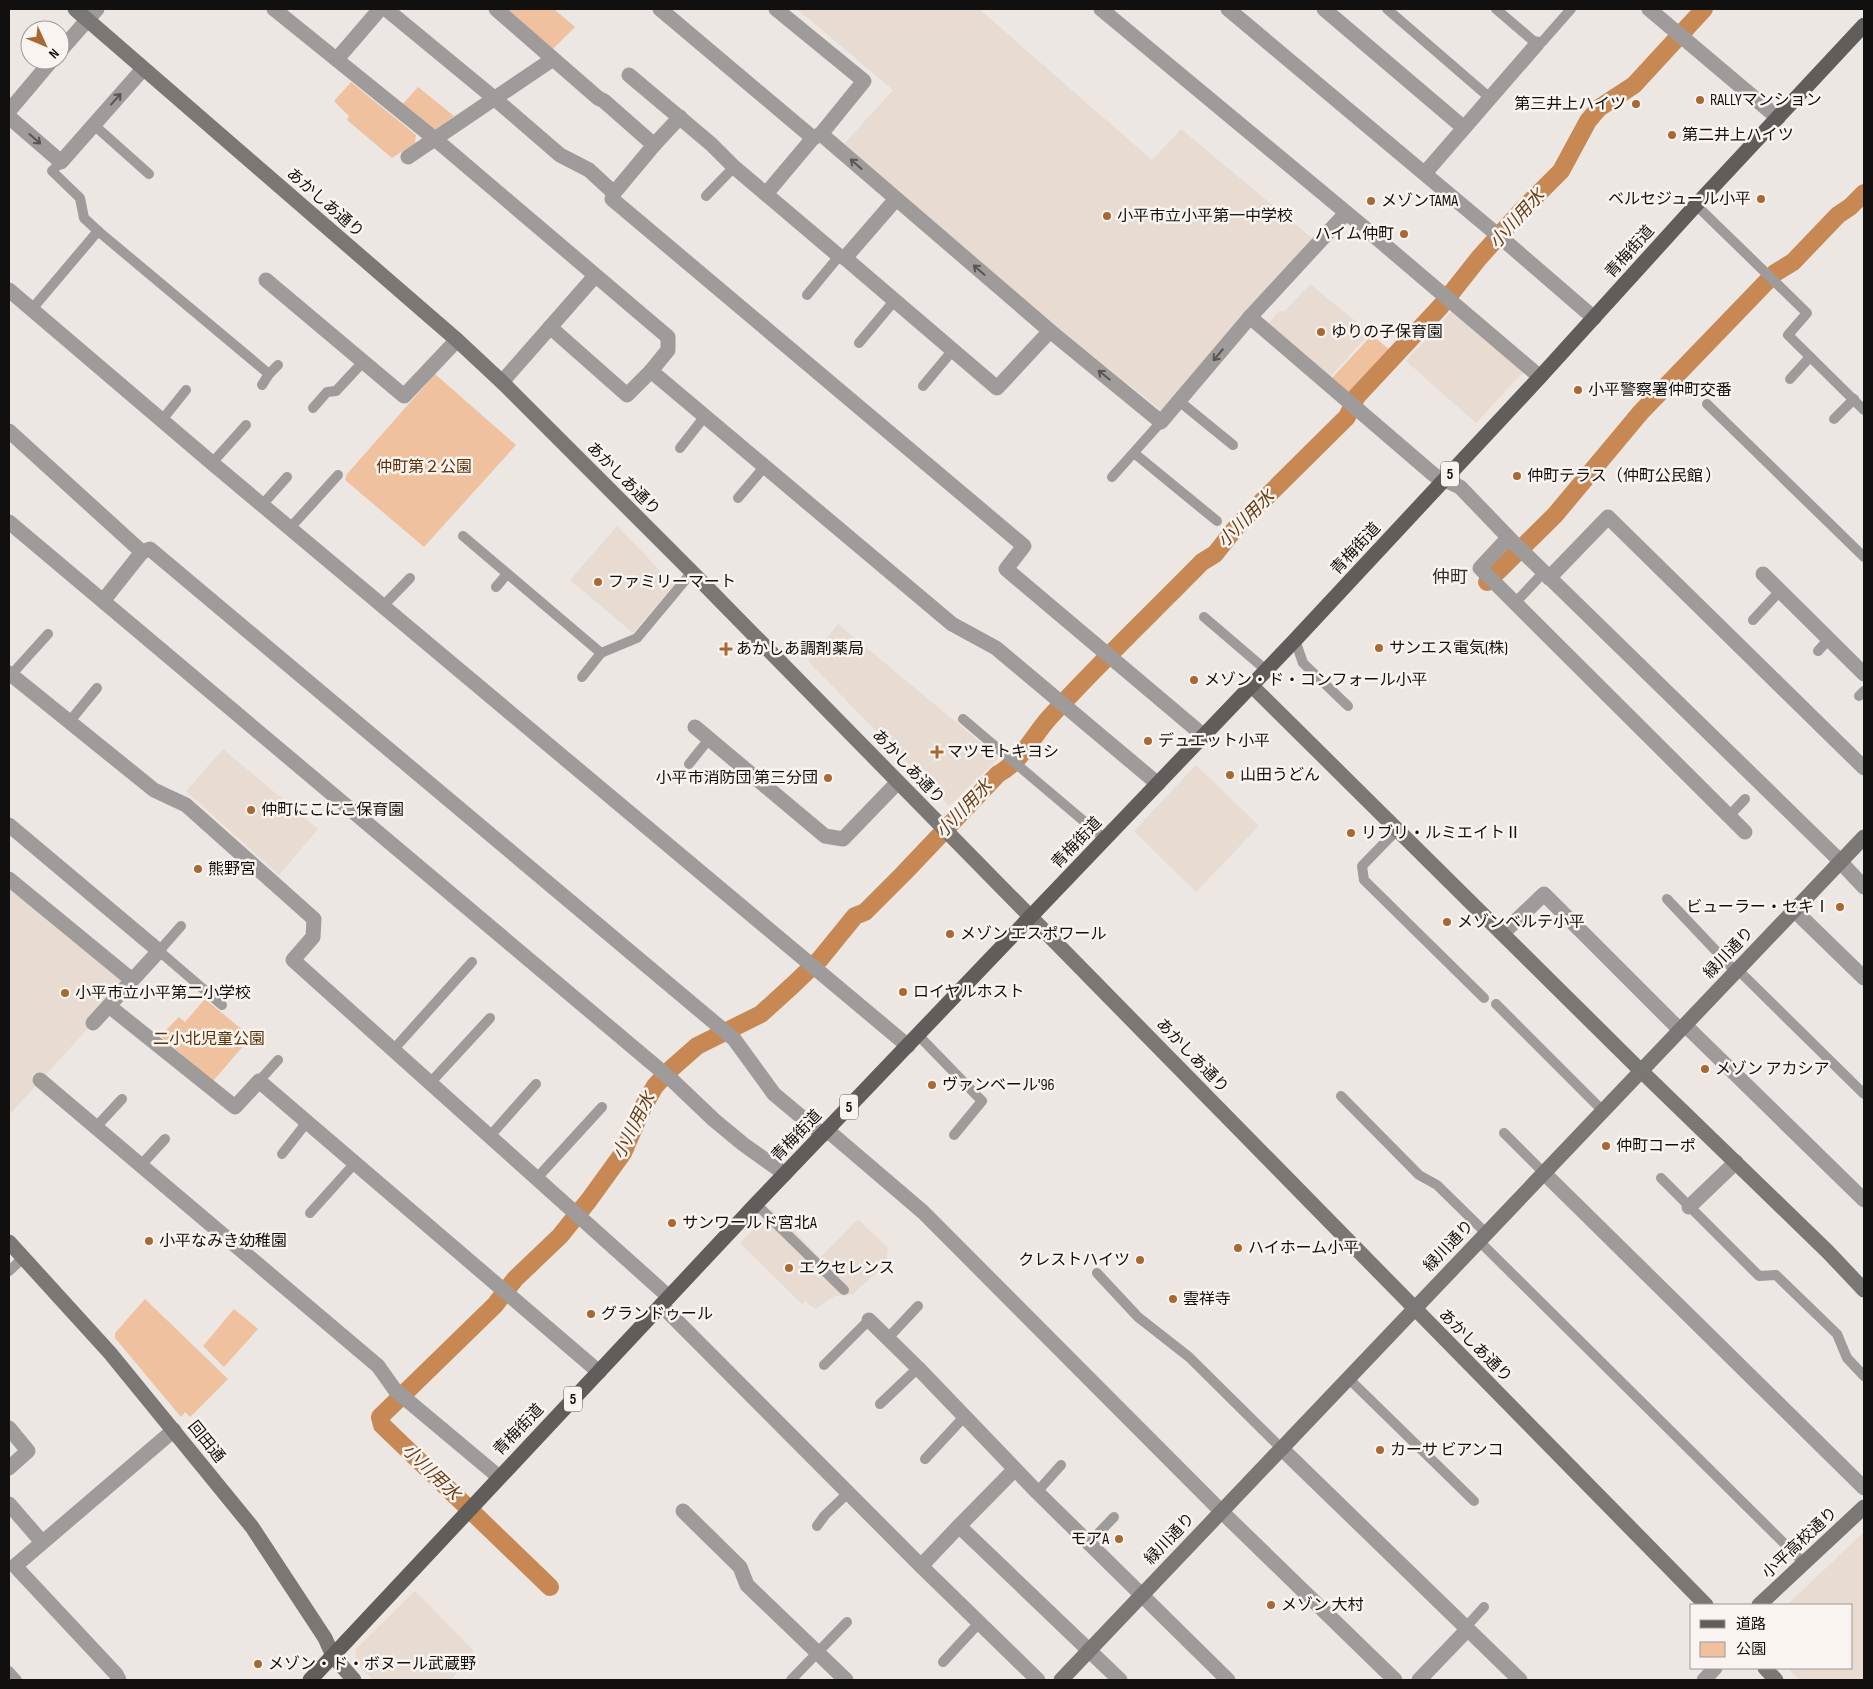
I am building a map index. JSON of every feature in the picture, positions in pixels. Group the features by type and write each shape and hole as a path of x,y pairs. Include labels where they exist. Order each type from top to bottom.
{"main road":[{"name":"青梅街道","path":"310,1680 756,1204 1295,640 1540,377 1864,24"}],"street":[{"name":"あかしあ通り","path":"75,9 92,14 143,68 457,340 502,382 692,572 1705,1604"},
{"path":"274,9 435,140 668,337 668,350 628,395 550,327"},
{"path":"337,59 380,9"},
{"path":"386,9 560,155 589,170 614,193"},
{"path":"496,9 654,145"},
{"path":"660,9 896,199 1050,331 1161,422 1250,317 1346,213"},
{"path":"766,194 864,82 776,9"},
{"path":"1101,9 1540,377"},
{"path":"1228,9 1594,318"},
{"path":"1324,9 1464,128"},
{"path":"1650,9 1778,118"},
{"path":"70,39 92,14"},
{"path":"1425,174 1537,44"},
{"path":"408,157 553,59"},
{"path":"9,116 61,162 143,68"},
{"path":"9,111 44,70"},
{"path":"629,75 680,117 734,167 895,300 997,388 1050,331"},
{"path":"680,117 614,193 612,199 1024,546 1006,569 1204,736"},
{"path":"842,257 896,199"},
{"path":"502,382 595,276"},
{"path":"266,280 404,396 457,340"},
{"path":"9,290 262,505 812,964 913,1040"},
{"path":"1250,317 1434,475 1460,487 1510,540 1834,854 1840,863 1864,887"},
{"path":"651,371 952,624 996,648 1158,784"},
{"path":"9,432 142,552"},
{"path":"1546,575 1608,517 1864,768"},
{"path":"9,522 654,1067 672,1080 736,1138 785,1174"},
{"path":"1510,540 1480,568 1514,604 1745,832"},
{"path":"103,601 142,552 150,549 728,1035 774,1094 825,1132 923,1212 1222,1511 1396,1680"},
{"path":"1763,574 1864,674"},
{"path":"10,674 154,790 186,805 314,919 313,937 294,960 585,1220 848,1493 1038,1680"},
{"path":"1251,685 1864,1290"},
{"path":"695,727 824,836 843,839 898,782"},
{"path":"9,825 159,951 93,1024"},
{"name":"緑川通り","path":"1061,1680 1864,837"},
{"path":"9,879 132,980"},
{"path":"1503,933 1544,894 1864,1200"},
{"path":"1794,910 1864,978"},
{"path":"109,1006 235,1107 259,1081 600,1372"},
{"path":"40,1080 378,1366 395,1390 499,1477"},
{"path":"1689,1207 1736,1162"},
{"path":"1544,1173 1864,1488"},
{"name":"回田通","path":"9,1242 110,1353 252,1527 325,1638 333,1656 354,1680"},
{"path":"869,1320 918,1368 1037,1492 1228,1680"},
{"path":"9,1428 28,1451 9,1468"},
{"path":"120,1680 15,1566 174,1430"},
{"path":"1282,1448 1520,1680"},
{"path":"921,1566 1015,1469"},
{"path":"9,1504 42,1542"},
{"name":"小平高校通り","path":"1760,1604 1864,1507"},
{"path":"683,1511 740,1567 746,1584 846,1680"},
{"path":"959,1526 1120,1680"},
{"path":"1419,1680 1466,1629"},
{"path":"1704,1680 1714,1669"},
{"path":"1766,1669 1776,1680"}],"lane":[{"path":"1387,9 1490,98"},
{"path":"1496,9 1537,44 1542,42 1571,9"},
{"path":"94,125 149,174"},
{"path":"61,162 52,171 80,198 84,218 269,374"},
{"path":"706,196 734,167"},
{"path":"1696,206 1807,313 1788,335 1864,410"},
{"path":"32,310 98,231"},
{"path":"807,295 842,257"},
{"path":"859,343 895,300"},
{"path":"923,386 953,350"},
{"path":"1790,379 1810,357"},
{"path":"312,408 327,392 336,391 363,362"},
{"path":"262,385 278,365"},
{"path":"162,420 186,390"},
{"path":"1834,419 1854,399"},
{"path":"1179,401 1233,445"},
{"path":"1707,404 1864,557"},
{"path":"680,448 705,416"},
{"path":"1112,477 1161,422"},
{"path":"212,463 246,425"},
{"path":"1134,453 1216,521"},
{"path":"738,498 765,466"},
{"path":"290,528 338,474"},
{"path":"262,505 287,477"},
{"path":"463,536 601,653"},
{"path":"582,677 601,653 637,638 692,572"},
{"path":"496,587 507,574"},
{"path":"1514,604 1546,575"},
{"path":"383,606 410,578"},
{"path":"1753,620 1780,592"},
{"path":"1204,617 1266,670"},
{"path":"10,674 48,634"},
{"path":"1818,651 1829,639"},
{"path":"1295,640 1303,663 1348,706"},
{"path":"70,721 97,688"},
{"path":"963,719 1105,839"},
{"path":"689,764 709,739"},
{"path":"1729,816 1745,799"},
{"path":"1397,830 1362,866 1364,880 1484,998"},
{"path":"1667,899 1737,971 1864,1094"},
{"path":"182,926 159,951 222,1005"},
{"path":"394,1050 472,962"},
{"path":"1496,1004 1603,1111"},
{"path":"430,1082 490,1018"},
{"path":"913,1040 982,1101 954,1135"},
{"path":"259,1081 278,1060"},
{"path":"490,1136 536,1084"},
{"path":"1341,1096 1419,1175 1437,1184 1482,1237 1804,1563"},
{"path":"96,1127 122,1099"},
{"path":"537,1178 602,1107"},
{"path":"282,1154 307,1122"},
{"path":"1504,1134 1544,1173"},
{"path":"140,1165 165,1139"},
{"path":"310,1213 355,1163"},
{"path":"1660,1178 1759,1276 1776,1275 1837,1334 1847,1358 1864,1376"},
{"path":"756,1204 844,1290"},
{"path":"9,1271 23,1258"},
{"path":"1096,1273 1138,1317 1188,1357 1282,1448"},
{"path":"888,1338 918,1306"},
{"path":"824,1365 869,1320"},
{"path":"880,1404 918,1368"},
{"path":"1348,1378 1474,1501"},
{"path":"925,1459 964,1417"},
{"path":"1037,1492 1061,1465"},
{"path":"817,1526 825,1514 848,1493"},
{"path":"1089,1543 1114,1517"},
{"path":"1466,1629 1484,1607"},
{"path":"791,1680 847,1622"},
{"path":"943,1662 979,1623"},
{"path":"9,1671 17,1680"}],"shaded area":[{"name":"小平市立小平第一中学校","path":"797,9 979,9 1152,160 1181,129 1313,239 1162,411 1054,325 844,144 893,90"},
{"name":"ゆりの子保育園","path":"1310,284 1370,333 1329,378 1267,325 1279,311 1285,311"},
{"path":"1452,311 1524,371 1476,423 1406,361"},
{"path":"617,526 674,585 633,633 570,580"},
{"path":"838,624 999,758 949,806 808,661"},
{"name":"仲町にこにこ保育園","path":"223,749 318,829 279,875 186,791"},
{"path":"1196,765 1259,826 1196,892 1134,831"},
{"name":"小平市立小平第二小学校","path":"9,879 132,980 9,1115"},
{"path":"772,1209 820,1258 858,1219 888,1248 886,1264 852,1295 835,1296 815,1309 805,1301 802,1304 740,1243"},
{"path":"1864,1532 1864,1680 1799,1680 1789,1669 1853,1669 1853,1604 1788,1604"},
{"path":"415,1591 474,1651 451,1680 373,1680 356,1663 355,1650"}],"green space":[{"path":"504,9 554,9 575,27 553,49"},
{"path":"351,82 416,135 415,143 392,158 347,120 349,116 334,101"},
{"path":"418,87 454,116 436,129 428,129 401,106"},
{"path":"1372,335 1392,352 1351,395 1332,378"},
{"name":"仲町第２公園","path":"435,374 516,445 424,547 345,480 347,474"},
{"name":"二小北児童公園","path":"205,999 251,1037 213,1081 160,1036 179,1017 185,1022"},
{"path":"145,1299 228,1379 190,1417 185,1412 181,1417 115,1338 115,1333"},
{"path":"234,1309 258,1329 224,1367 203,1346"}],"waterway":[{"name":"小川用水","path":"550,1587 382,1425 380,1417 495,1305 515,1279 560,1236 623,1153 643,1107 655,1086 697,1046 761,1014 820,959 855,916 865,912 998,774 1013,763 1049,718 1086,678 1202,562 1215,554 1238,525 1347,417 1357,396 1441,306 1479,258 1522,210 1561,171 1588,121 1599,108 1634,85 1704,9"},
{"path":"1487,582 1555,515 1641,412 1775,273 1793,262 1838,215 1850,207 1864,193"}],"place":[{"name":"RALLYマンション","path":"1700,100"},
{"name":"第三井上ハイツ","path":"1636,104"},
{"name":"第二井上ハイツ","path":"1672,135"},
{"name":"ベルセジュール小平","path":"1761,199"},
{"name":"メゾンTAMA","path":"1371,201"},
{"name":"小平市立小平第一中学校","path":"1107,216"},
{"name":"ハイム仲町","path":"1404,234"},
{"name":"ゆりの子保育園","path":"1321,332"},
{"name":"小平警察署仲町交番","path":"1578,390"},
{"name":"仲町テラス（仲町公民館 ）","path":"1517,476"},
{"name":"ファミリーマート","path":"598,582"},
{"name":"サンエス電気(株)","path":"1379,648"},
{"name":"あかしあ調剤薬局","path":"726,649"},
{"name":"メゾン・ド・コンフォール小平","path":"1194,680"},
{"name":"デュエット小平","path":"1148,741"},
{"name":"マツモトキヨシ","path":"937,752"},
{"name":"山田うどん","path":"1230,775"},
{"name":"小平市消防団 第三分団","path":"828,778"},
{"name":"仲町にこにこ保育園","path":"251,810"},
{"name":"リブリ・ルミエイトⅡ","path":"1351,833"},
{"name":"熊野宮","path":"198,869"},
{"name":"ビューラー・セキⅠ","path":"1840,907"},
{"name":"メゾンベルテ小平","path":"1447,922"},
{"name":"メゾン エスポワール","path":"950,934"},
{"name":"ロイヤルホスト","path":"903,992"},
{"name":"小平市立小平第二小学校","path":"65,993"},
{"name":"メゾン アカシア","path":"1705,1069"},
{"name":"ヴァンベール'96","path":"932,1085"},
{"name":"仲町コーポ","path":"1606,1146"},
{"name":"サンワールド宮北A","path":"672,1223"},
{"name":"小平なみき幼稚園","path":"149,1241"},
{"name":"ハイホーム小平","path":"1238,1248"},
{"name":"クレストハイツ","path":"1140,1260"},
{"name":"エクセレンス","path":"789,1268"},
{"name":"雲祥寺","path":"1173,1299"},
{"name":"グランドゥール","path":"591,1314"},
{"name":"カーサ ビアンコ","path":"1380,1450"},
{"name":"モアA","path":"1119,1539"},
{"name":"メゾン 大村","path":"1271,1605"},
{"name":"メゾン・ド・ボヌール武蔵野","path":"258,1664"}],"district":[{"name":"仲町","path":"1450,577"}]}
